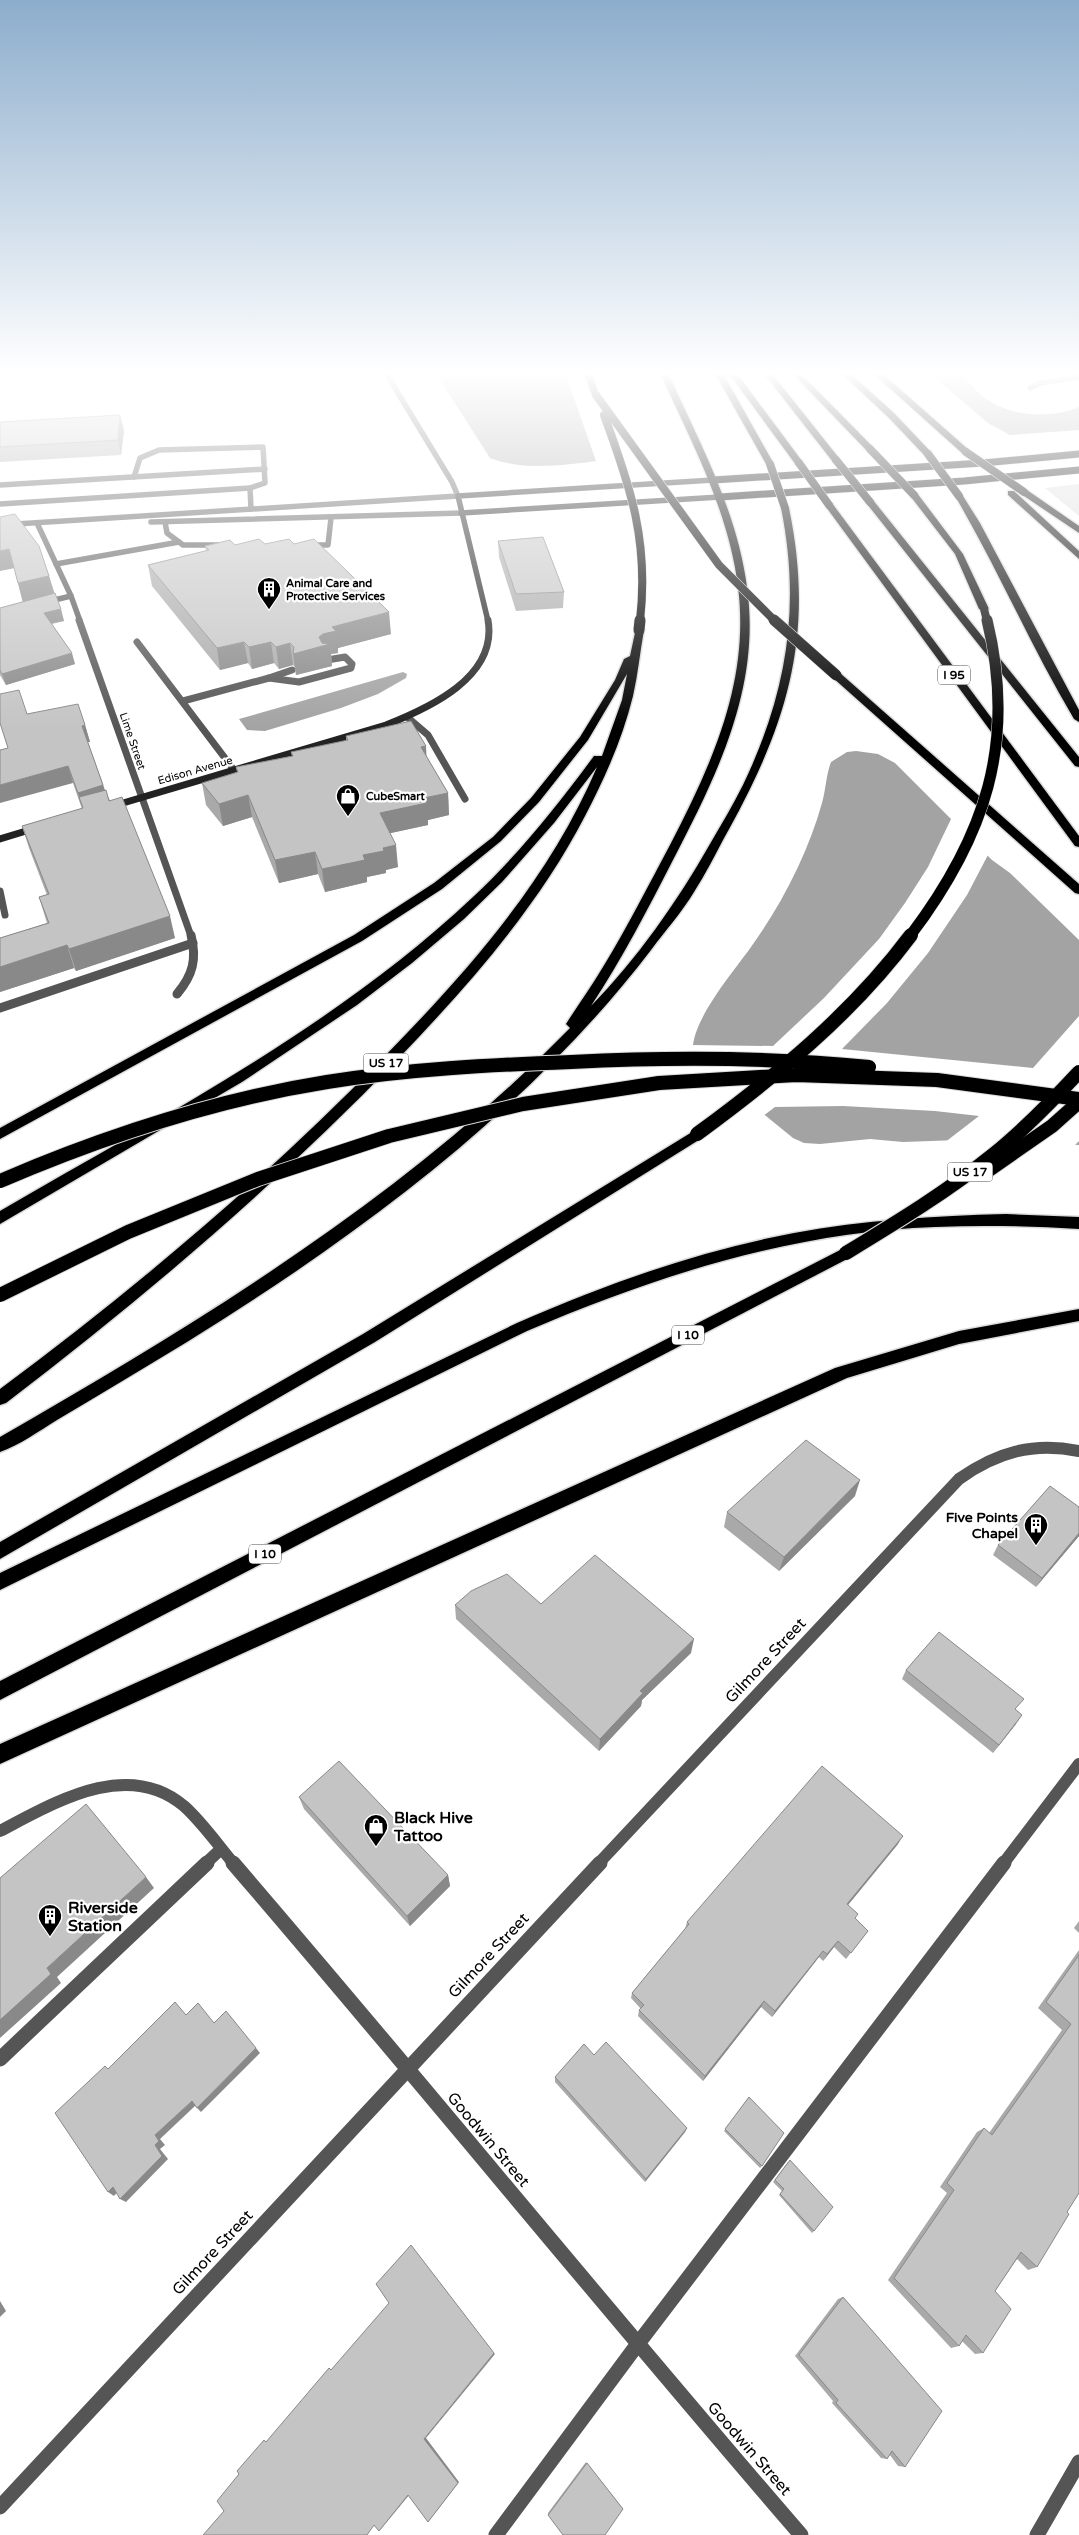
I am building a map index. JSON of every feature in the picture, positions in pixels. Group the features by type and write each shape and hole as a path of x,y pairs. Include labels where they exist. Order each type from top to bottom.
{"highway":[{"name":"US 17","path":"0,1398 119,1305 252,1192 325,1126 440,1006 507,926 541,879 580,814 614,734 631,682 639,630 644,569 639,520 632,493"},
{"path":"667,493 719,565 755,603 1079,890"},
{"path":"519,1086 566,1032 612,964 704,789 727,737 742,678 745,607 738,558 718,493"},
{"path":"0,1445 176,1339 319,1246 406,1182 519,1086 588,1019 653,940 708,861 735,814 757,767 783,693 795,628 796,574 793,546 780,493"},
{"name":"I 95","path":"821,493 1079,844"},
{"path":"863,493 1079,764"},
{"path":"0,1552 369,1338 697,1134 796,1058 843,1013 887,966 922,920 951,874 980,809 991,775 999,729 999,690 993,644 979,594 963,560 943,531 912,493"},
{"path":"957,493 984,538 1046,665 1079,720"},
{"path":"1012,493 1079,556"},
{"path":"1026,493 1079,530"},
{"path":"0,1134 358,938 419,899 469,862 512,825 578,746 620,680 639,630"},
{"path":"0,1218 271,1057 330,1018 390,974 459,916 504,874 573,792 614,734"},
{"path":"0,1181 102,1141 200,1110 326,1082 410,1072 647,1058 741,1058 848,1065 1079,1100"},
{"name":"US 17","path":"846,1253 918,1208 984,1162 1039,1114 1079,1072"},
{"path":"0,1296 147,1223 288,1167 426,1125 517,1103 627,1086 746,1076 876,1076 979,1084"},
{"path":"846,1253 992,1168 1052,1126 1079,1100"},
{"path":"0,1582 522,1327 569,1305 664,1270 761,1244 865,1226 961,1219 1079,1223"},
{"name":"I 10","path":"0,1691 846,1253"},
{"path":"0,1754 841,1373 938,1342 996,1328 1079,1315"}],"main road":[{"path":"458,496 501,493"},
{"path":"461,513 778,493"},
{"name":"Edison Avenue","path":"104,808 364,732 407,717 444,696 471,673 486,651 489,626 458,496"},
{"path":"0,839 47,825"}],"street":[{"path":"0,504 167,493"},
{"path":"250,493 251,509"},
{"path":"0,526 458,496"},
{"path":"37,523 165,522 461,513"},
{"path":"299,545 328,545 331,518"},
{"path":"165,522 167,533 183,544 231,545"},
{"name":"Lime Street","path":"37,523 71,596 196,952 195,966 177,994"},
{"path":"56,564 179,542"},
{"path":"36,604 71,596"},
{"path":"137,642 234,770"},
{"path":"269,678 299,682 351,668 352,664 345,657 327,660"},
{"path":"183,701 292,670"},
{"path":"407,717 428,735 464,799"},
{"path":"0,891 5,915"},
{"path":"0,1008 193,943"},
{"name":"Gilmore Street","path":"0,2507 408,2067 959,1479 983,1462 1018,1448 1041,1446 1079,1452"},
{"path":"496,2535 637,2345 1079,1764"},
{"name":"Goodwin Street","path":"0,1831 93,1788 108,1784 136,1784 160,1790 173,1797 195,1817 408,2067 637,2345 801,2535"},
{"path":"0,2059 221,1849"},
{"path":"1037,2535 1079,2462"}],"shaded area":[{"path":"1051,493 1079,493 1079,516"},
{"path":"403,672 407,674 406,678 378,694 341,708 265,731 247,730 239,719"},
{"path":"856,751 878,754 895,763 992,860 1010,873 1079,940 1079,1145 959,1140 903,1142 870,1139 820,1144 804,1143 793,1138 760,1111 693,1052 698,1026 714,997 762,931 793,878 816,822 831,762 847,752"}],"pier":[{"path":"952,817 989,853 967,895 928,953 887,1003 842,1049 1033,1068 1079,1016 1079,1141 1073,1147 995,1143 944,1143 979,1116 935,1111 843,1106 775,1107 763,1116 715,1088 703,1077 695,1064 690,1045 773,1046 824,998 879,939 928,867"}],"building":[{"path":"15,514 39,546 49,576 18,583 9,549 0,551 0,517"},
{"path":"543,537 564,592 516,594 498,541"},
{"name":"Animal Care and Protective Services","path":"259,539 265,544 289,539 294,544 314,539 389,612 332,627 336,631 319,637 322,643 330,644 293,654 294,647 290,643 276,647 271,642 249,647 244,642 217,648 148,565 209,550 205,546 230,540 235,545"},
{"path":"55,593 61,609 44,613 72,653 2,674 0,670 0,608"},
{"path":"19,690 27,714 78,704 85,725 82,726 103,785 78,793 68,766 0,785 0,750 8,748 0,723 0,694"},
{"name":"CubeSmart","path":"411,721 426,746 421,747 448,793 424,798 427,803 380,813 396,845 383,848 384,851 363,855 365,860 322,869 315,852 275,860 248,795 219,804 202,783 238,772 236,767 293,756 291,752 348,740 346,736"},
{"path":"106,790 109,801 122,797 170,916 69,949 67,945 0,967 0,938 49,923 39,897 49,894 22,826 83,808 79,797"},
{"path":"806,1440 860,1480 784,1557 727,1512"},
{"name":"Five Points Chapel","path":"1050,1486 1079,1507 1079,1533 1042,1578 998,1545"},
{"path":"595,1555 694,1639 640,1691 643,1693 600,1739 455,1605 471,1591 507,1574 541,1604"},
{"path":"939,1632 1024,1699 1015,1709 1022,1715 999,1745 906,1670"},
{"name":"Black Hive Tattoo","path":"339,1761 448,1875 407,1916 299,1797"},
{"path":"822,1766 903,1836 847,1904 858,1914 855,1918 868,1931 851,1953 838,1941 827,1954 823,1951 775,2011 764,2001 705,2076 639,2010 644,2005 632,1993 689,1924 687,1922"},
{"name":"Riverside Station","path":"86,1804 146,1877 47,1968 51,1974 0,2020 0,1878"},
{"path":"1079,1955 1079,2193 1067,2212 1069,2214 1037,2267 1021,2252 995,2291 1011,2309 983,2353 966,2335 959,2346 894,2278 954,2190 947,2183 984,2128 992,2135 1071,2024 1046,2002"},
{"path":"175,2002 186,2015 198,2003 214,2023 226,2011 256,2048 197,2108 192,2101 155,2135 159,2141 155,2145 162,2156 120,2199 113,2187 108,2192 55,2113 105,2066 108,2069"},
{"path":"606,2042 687,2128 646,2179 555,2077 584,2044 594,2055"},
{"path":"749,2097 784,2133 762,2166 725,2129"},
{"path":"790,2160 833,2207 814,2231 780,2194 784,2189 775,2180"},
{"path":"411,2245 494,2353 424,2439 458,2483 428,2522 408,2495 379,2531 374,2525 367,2535 203,2535 224,2511 217,2501 239,2474 237,2471 264,2440 266,2442 329,2368 331,2370 389,2303 376,2284"},
{"path":"843,2297 942,2411 905,2467 892,2451 887,2459 836,2403 838,2400 799,2355"},
{"path":"587,2463 623,2509 605,2535 563,2535 548,2515"}],"place":[{"name":"Animal Care and Protective Services","path":"269,610"},
{"name":"CubeSmart","path":"348,817"},
{"name":"Five Points Chapel","path":"1036,1546"},
{"name":"Black Hive Tattoo","path":"376,1847"},
{"name":"Riverside Station","path":"50,1937"}]}
